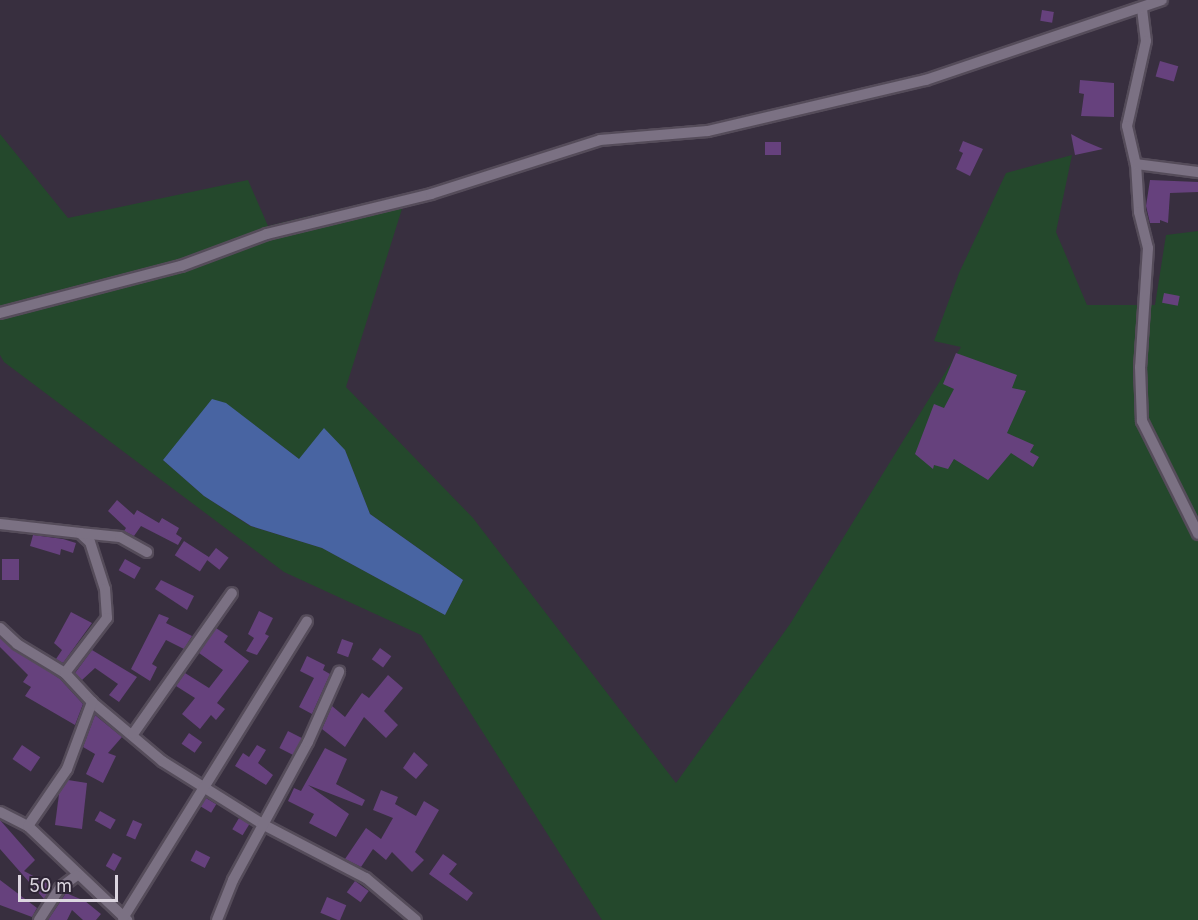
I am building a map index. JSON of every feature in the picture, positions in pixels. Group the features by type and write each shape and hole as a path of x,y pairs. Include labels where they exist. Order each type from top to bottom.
{"street":[{"path":"0,313 181,266 267,234 431,194 600,140 708,131 926,80 1142,9 1162,0"},
{"path":"1142,9 1146,41 1127,126 1136,164 1138,212 1148,248 1140,367 1142,421 1198,534"},
{"path":"1136,164 1198,172"},
{"path":"0,524 120,537 147,552"},
{"path":"65,674 107,618 105,589 90,542 80,533"},
{"path":"133,734 232,593"},
{"path":"0,812 28,826 125,919 204,785 307,621"},
{"path":"0,628 17,644 65,674 92,702 133,734 162,761 204,785 264,825 366,879 416,920"},
{"path":"217,920 233,880 308,742 339,672"},
{"path":"28,826 67,769 92,702"},
{"path":"39,920 60,888 77,875"}],"green space":[{"path":"0,134 68,218 248,180 268,226 407,193 346,387 473,518 676,783 790,624 961,347 934,341 959,273 1006,173 1072,155 1056,232 1087,305 1155,305 1166,235 1198,231 1198,920 602,920 421,635 284,572 4,362 0,355","holes":["226,404 299,459 345,450 370,514 463,580 445,615 322,548 250,526 204,496 163,460"]}],"water":[{"path":"212,399 226,403 299,459 324,428 345,450 370,514 463,580 445,615 322,548 251,526 204,496 163,460"}],"building":[{"path":"1042,10 1054,12 1052,23 1040,21"},
{"path":"1160,61 1178,66 1174,82 1156,76"},
{"path":"1080,80 1114,83 1114,117 1081,116 1084,94 1079,93"},
{"path":"1071,134 1084,141 1103,149 1075,155"},
{"path":"963,141 983,149 970,176 956,169 963,153 959,151"},
{"path":"765,142 781,142 781,155 765,155"},
{"path":"1150,180 1198,182 1198,192 1170,193 1168,223 1160,220 1160,223 1150,223 1146,206"},
{"path":"1164,293 1180,296 1178,306 1162,303"},
{"path":"956,353 1017,375 1012,388 1026,391 1007,433 1034,445 1030,452 1039,457 1033,467 1011,453 988,480 954,459 948,469 934,465 933,469 915,454 934,404 944,408 954,389 943,384"},
{"path":"117,500 134,515 137,510 159,523 162,518 179,528 176,534 182,538 178,545 141,526 134,536 124,531 126,528 108,511"},
{"path":"33,535 76,543 73,553 61,549 60,555 30,546"},
{"path":"184,541 209,557 200,572 175,555"},
{"path":"216,548 229,558 219,570 207,560"},
{"path":"2,559 19,559 19,580 2,580"},
{"path":"125,559 141,568 134,579 119,570"},
{"path":"161,580 194,596 187,610 155,589"},
{"path":"259,611 273,618 265,634 269,636 257,655 246,651 254,638 248,634"},
{"path":"71,612 92,623 63,663 56,659 62,650 54,643"},
{"path":"159,614 169,618 166,623 192,636 184,649 166,640 152,664 157,667 150,681 131,669"},
{"path":"216,628 228,636 224,642 249,661 217,703 225,709 216,720 211,715 200,729 182,714 195,698 176,686 185,673 209,688 223,670 199,653"},
{"path":"0,638 60,679 83,704 75,725 25,696 31,687 23,682 28,675 0,647"},
{"path":"342,639 353,643 348,657 337,653"},
{"path":"380,648 391,656 383,668 372,659"},
{"path":"92,650 137,677 119,702 109,695 118,684 95,668 82,680 75,673"},
{"path":"307,656 325,665 323,670 330,674 312,714 299,707 314,678 300,671"},
{"path":"388,675 403,688 384,711 398,725 386,738 364,717 345,747 322,729 332,706 345,717 362,693 369,698"},
{"path":"95,715 122,737 108,753 116,756 103,783 86,774 95,754 83,747"},
{"path":"288,731 302,738 294,755 279,748"},
{"path":"189,733 202,742 195,753 182,744"},
{"path":"22,745 40,757 31,771 12,759"},
{"path":"257,745 266,750 258,763 273,775 266,785 235,766 243,753 249,757"},
{"path":"325,748 347,759 336,784 365,800 362,806 308,785 349,814 336,837 309,823 314,814 288,801 294,788 301,791"},
{"path":"414,752 428,765 416,779 403,768"},
{"path":"68,780 87,783 82,829 55,825 59,794"},
{"path":"381,790 398,797 395,804 416,816 424,801 439,810 415,852 424,860 412,872 392,852 386,860 373,849 361,867 345,859 366,828 381,839 393,818 373,810"},
{"path":"206,798 216,804 211,813 201,807"},
{"path":"100,811 116,820 110,829 95,821"},
{"path":"239,818 249,824 243,835 232,829"},
{"path":"0,820 35,860 24,871 52,886 44,899 0,849"},
{"path":"133,820 142,824 135,840 126,836"},
{"path":"196,850 210,857 205,868 191,861"},
{"path":"113,853 122,858 114,871 106,866"},
{"path":"443,854 457,864 449,874 473,893 467,901 429,874"},
{"path":"0,880 37,908 32,917 0,905"},
{"path":"355,881 369,891 361,902 347,892"},
{"path":"66,893 85,901 101,914 96,920 83,920 72,910 67,920 48,920"},
{"path":"327,897 346,905 340,920 320,913"}]}
